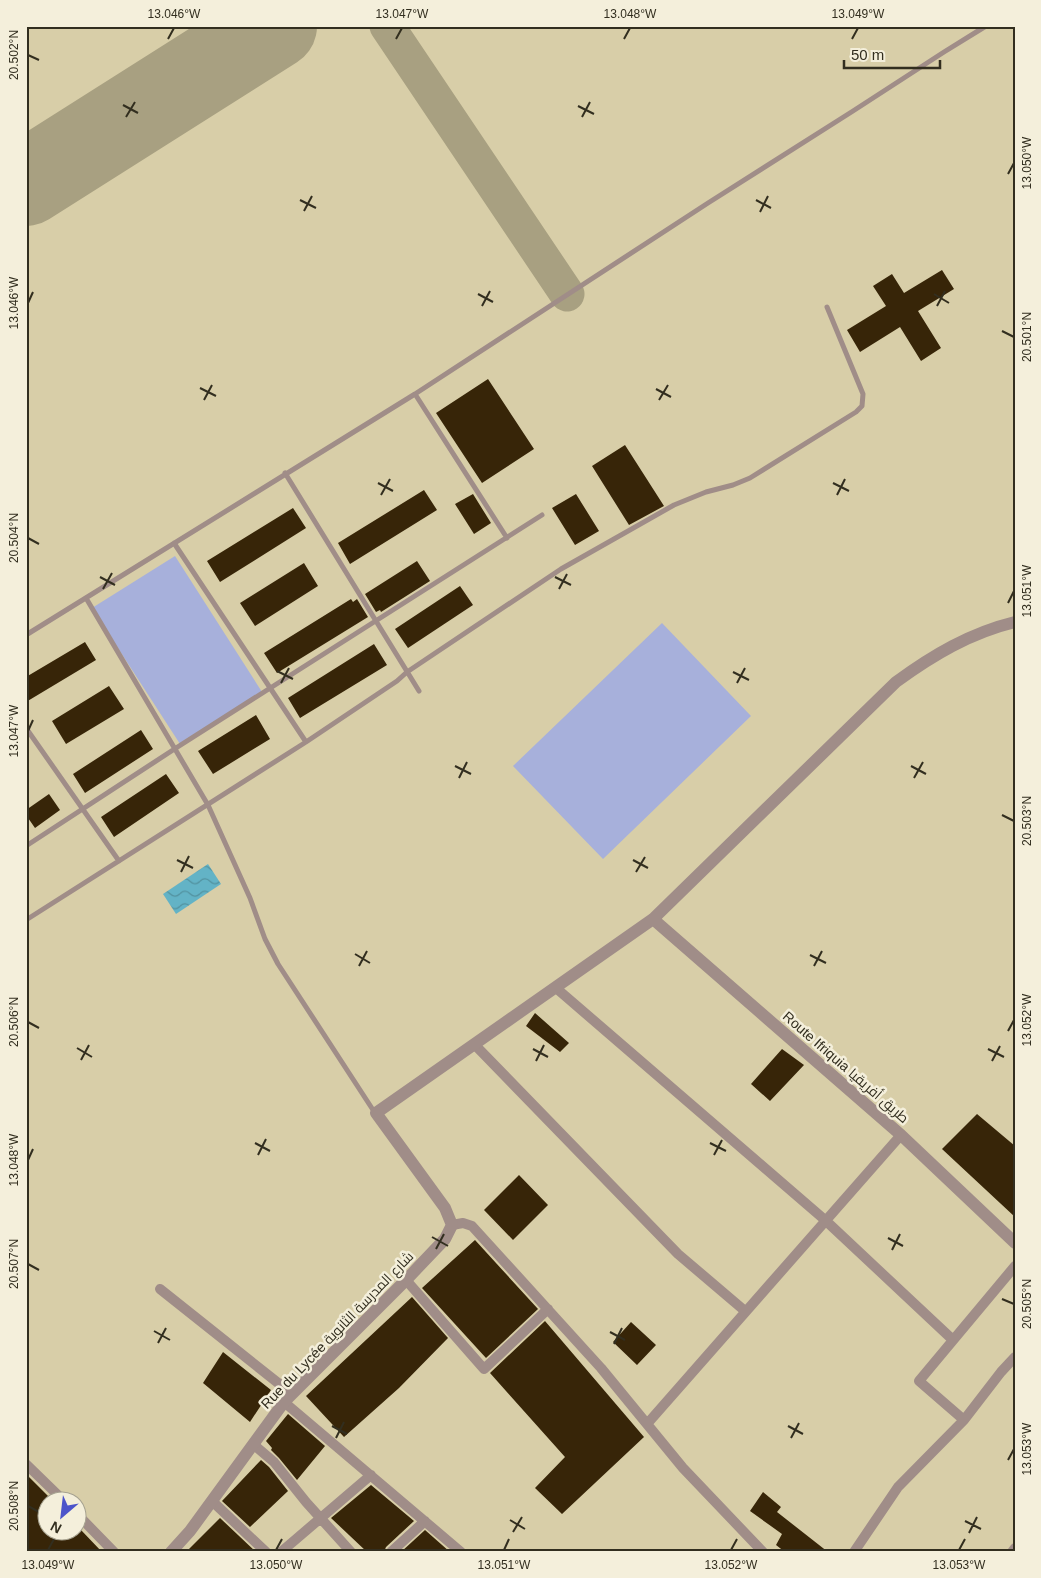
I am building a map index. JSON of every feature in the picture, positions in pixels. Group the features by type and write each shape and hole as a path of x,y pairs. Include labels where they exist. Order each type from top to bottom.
{"street":[{"path":"762,1552 683,1468 601,1368 472,1226 462,1223 452,1225 445,1208 376,1114 653,919 896,682 927,660 969,637 1015,622"},
{"name":"Route Ifriquia طريق أفريقيا","path":"653,919 901,1135 1015,1243"},
{"path":"556,988 825,1220 953,1340"},
{"path":"475,1045 678,1254 745,1311"},
{"path":"646,1424 901,1135"},
{"name":"Rue du Lycée شارع المدرسة الثانوية","path":"171,1552 190,1530 288,1398 406,1280 444,1239 452,1225"},
{"path":"964,1420 919,1381 1015,1266"},
{"path":"406,1280 484,1369 548,1309"},
{"path":"160,1289 288,1398 371,1475 459,1551"},
{"path":"859,1550 898,1487 964,1420 1015,1356"},
{"path":"253,1444 274,1462 352,1552"},
{"path":"26,1464 53,1490"},
{"path":"281,1552 371,1475"},
{"path":"212,1501 266,1552"},
{"path":"391,1552 425,1521"},
{"path":"88,1525 114,1552"},
{"path":"1012,1552 1015,1548"}],"lane":[{"path":"26,635 415,394 708,203 986,26"},
{"path":"26,911 28,918 208,805 306,742 561,569 674,505 706,492 733,485 750,478 856,412 862,406 863,394 827,307"},
{"path":"415,394 507,538"},
{"path":"285,473 419,691"},
{"path":"26,846 82,808 542,515"},
{"path":"174,543 306,742"},
{"path":"86,598 208,805 250,898 265,939 278,964 376,1114"},
{"path":"26,728 119,861"}],"shaded area":[{"path":"175,556 262,692 180,744 92,608"},
{"path":"662,623 751,716 603,859 513,766"}],"water":[{"path":"208,864 221,884 176,914 163,894"}],"building":[{"path":"942,270 954,289 918,311 941,348 921,361 900,327 860,352 847,330 886,306 873,286 892,274 904,293"},
{"path":"488,379 534,449 482,483 436,413"},
{"path":"625,445 664,506 629,525 592,466"},
{"path":"424,490 437,510 350,564 338,543"},
{"path":"473,494 491,523 474,534 455,504"},
{"path":"576,494 599,531 575,545 552,508"},
{"path":"293,508 306,528 220,582 207,561"},
{"path":"417,561 430,581 381,612 380,610 376,612 365,594"},
{"path":"304,563 318,586 255,626 240,603"},
{"path":"460,586 473,605 408,648 395,629"},
{"path":"351,599 353,602 357,599 368,617 277,673 264,653"},
{"path":"85,642 96,660 26,702 26,677"},
{"path":"374,644 387,665 300,718 288,698"},
{"path":"109,686 124,709 66,744 52,721"},
{"path":"256,715 270,739 213,774 198,751"},
{"path":"141,730 153,749 85,793 73,774"},
{"path":"166,774 179,793 114,837 101,817"},
{"path":"49,794 60,810 35,828 26,815 26,810"},
{"path":"535,1013 569,1043 560,1052 526,1026"},
{"path":"782,1049 804,1065 770,1101 751,1084"},
{"path":"977,1114 1015,1146 1015,1217 942,1149"},
{"path":"519,1175 548,1205 513,1240 484,1210"},
{"path":"475,1240 538,1309 486,1358 422,1288"},
{"path":"412,1297 448,1338 399,1388 344,1437 306,1396"},
{"path":"545,1321 644,1437 562,1514 535,1488 565,1457 490,1373"},
{"path":"631,1322 656,1345 637,1365 613,1342"},
{"path":"223,1352 271,1390 250,1422 203,1383"},
{"path":"288,1414 325,1446 297,1480 271,1450 272,1448 266,1441"},
{"path":"261,1460 288,1491 250,1527 222,1501"},
{"path":"26,1474 42,1490 38,1490 38,1540 88,1540 88,1537 102,1552 26,1552"},
{"path":"371,1485 414,1521 386,1547 384,1552 367,1552 331,1518"},
{"path":"763,1492 781,1507 777,1512 828,1552 785,1552 776,1545 782,1534 750,1511"},
{"path":"220,1518 256,1552 186,1552"},
{"path":"425,1530 450,1552 401,1552"}],"taxiway":[{"path":"387,26 567,294"}],"runway":[{"path":"26,183 274,26"}]}
